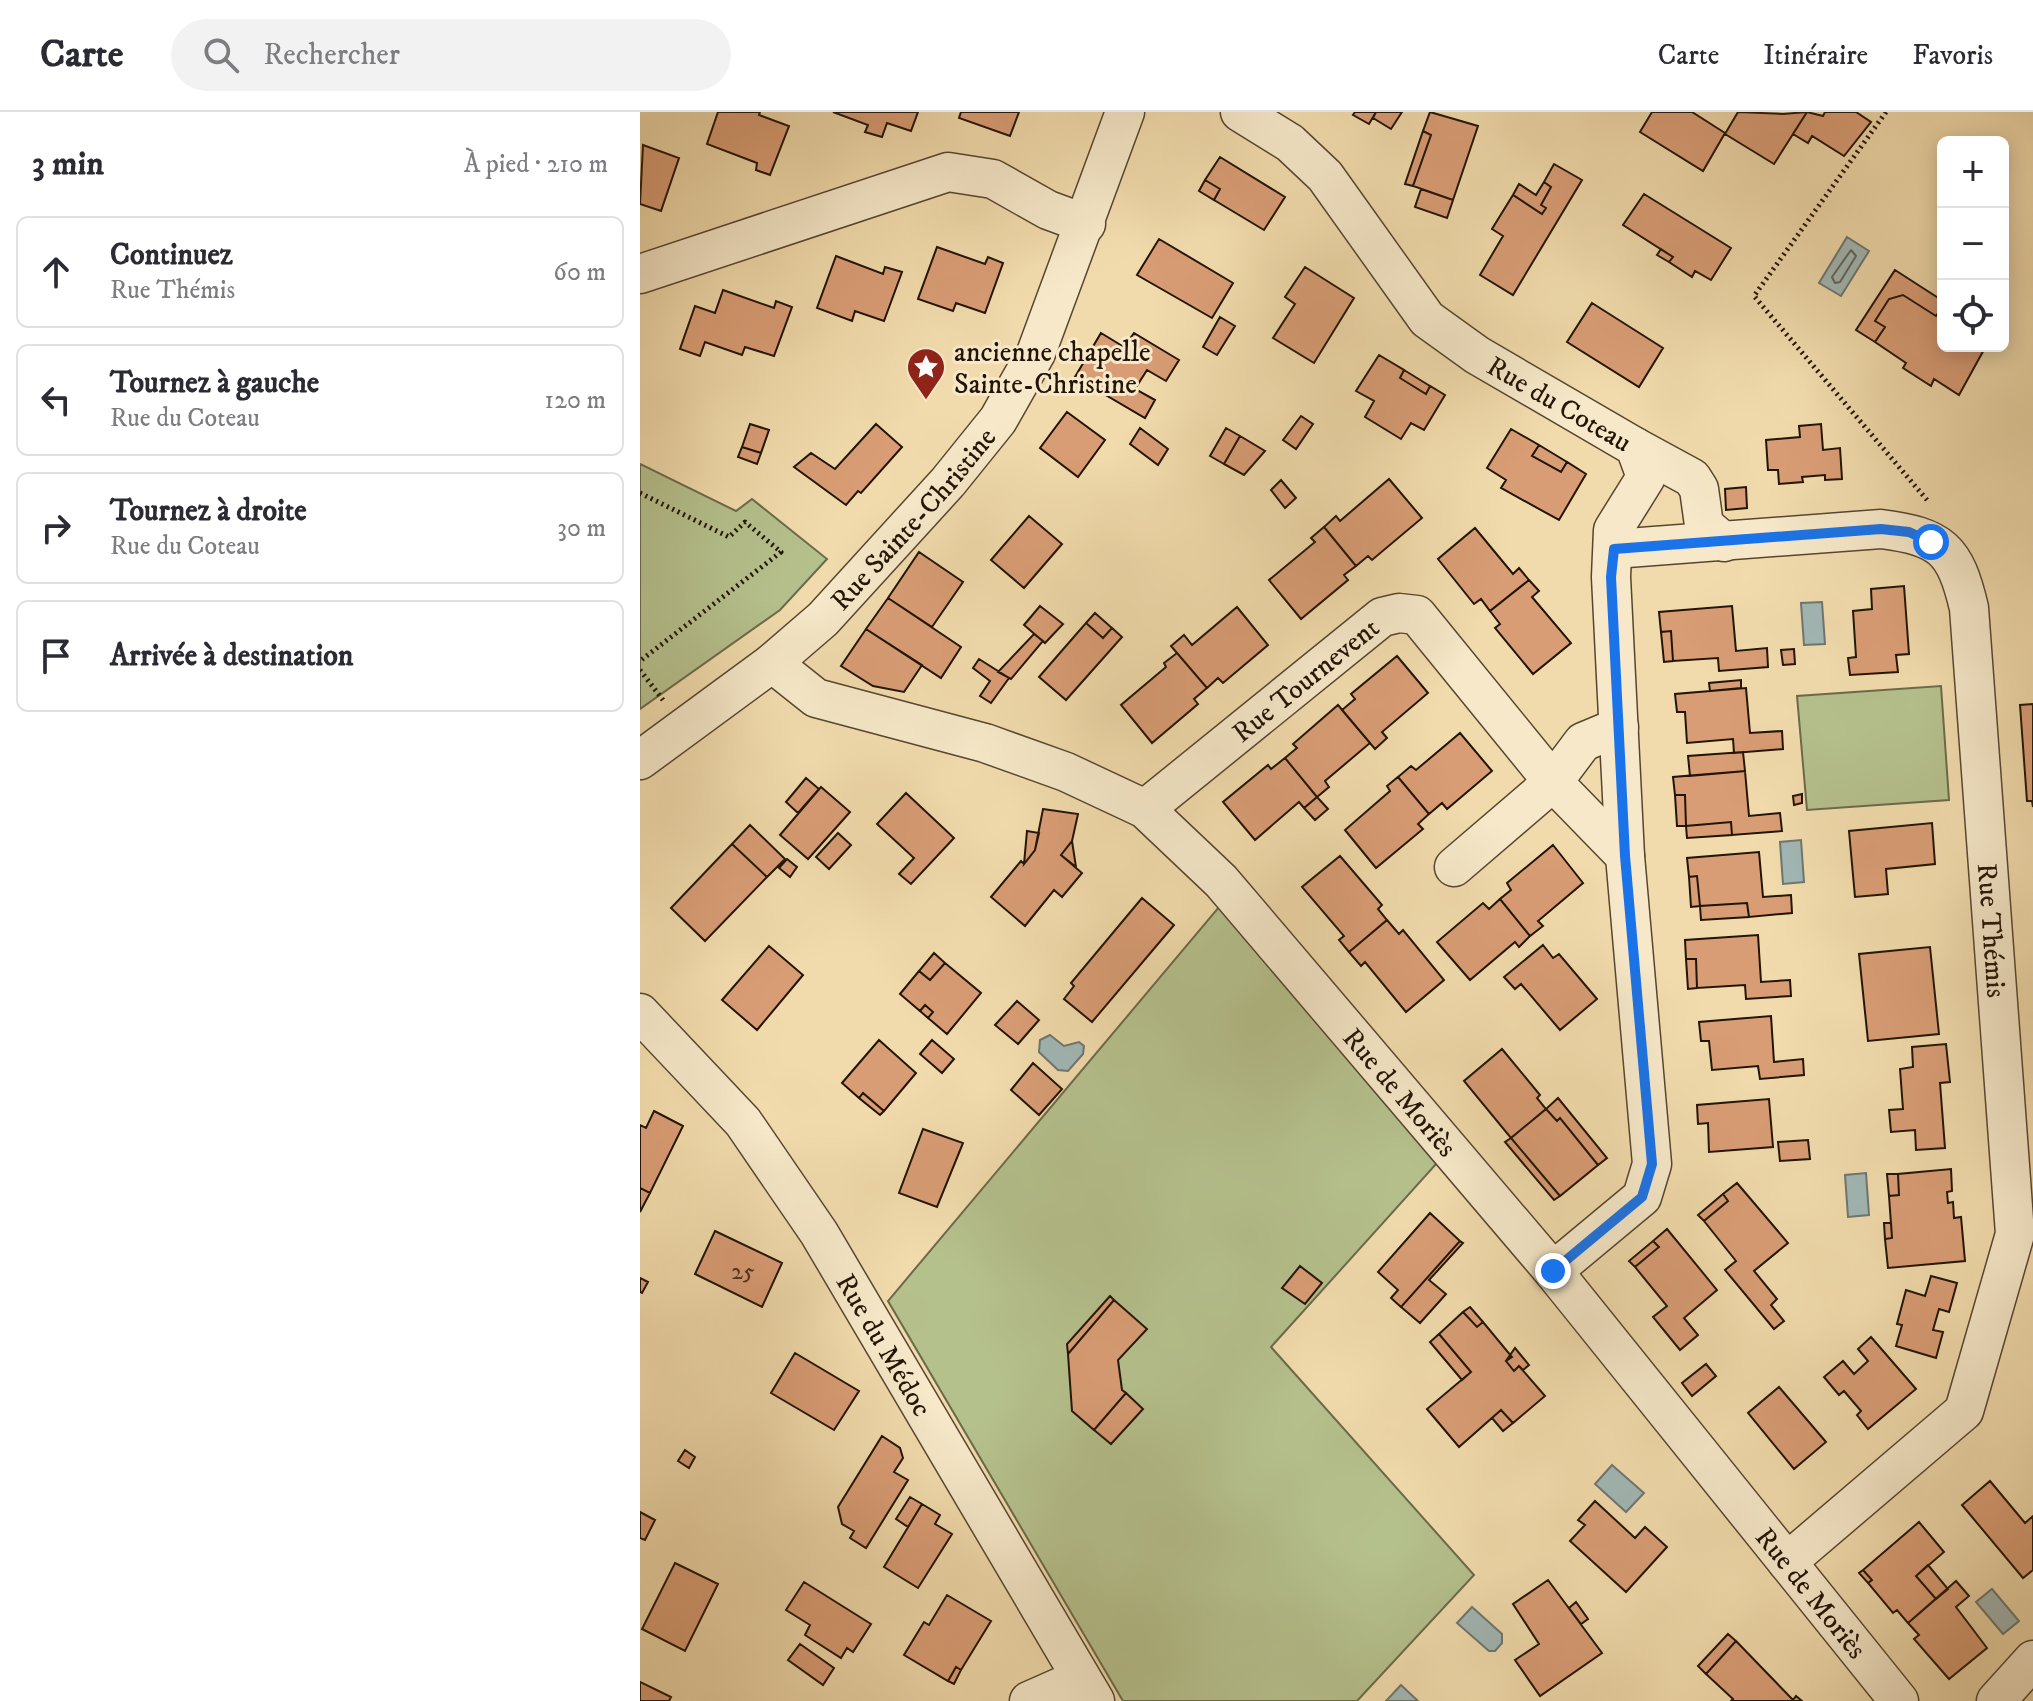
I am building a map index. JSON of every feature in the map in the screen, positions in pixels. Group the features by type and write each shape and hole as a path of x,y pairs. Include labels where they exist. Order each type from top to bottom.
{"street":[{"name":"Rue Sainte-Christine","path":"640,760 772,663 823,619 948,482 998,420 1036,353 1125,112"},
{"name":"Rue du Coteau","path":"1240,112 1290,143 1325,176 1427,319 1477,355 1635,447 1646,477 1613,530 1611,577 1625,856 1652,1164 1642,1197 1553,1271"},
{"path":"640,274 948,172 993,179 1048,210 1086,224"},
{"path":"1635,447 1692,478 1699,489 1704,525 1724,542"},
{"name":"Rue Thémis","path":"1614,549 1881,529 1919,537 1950,555 1959,568 1969,608 2015,1234 1964,1411 1787,1562"},
{"name":"Rue Tournevent","path":"1145,809 1382,617 1399,613 1417,615 1553,782 1625,856"},
{"name":"Rue de Moriès","path":"772,663 816,698 985,743 1066,772 1145,809 1221,881 1553,1271 1899,1701"},
{"path":"1454,867 1553,782 1583,742 1619,727"},
{"name":"Rue du Médoc","path":"640,1013 743,1122 819,1233 1088,1690"},
{"path":"1996,1701 2033,1660"},
{"path":"1029,1701 1088,1690"}],"path":[{"path":"1886,112 1754,296 1932,506 1919,537"},
{"path":"640,493 729,537 745,522 781,552 640,661"},
{"path":"640,670 642,678 666,705"}],"green space":[{"path":"640,464 736,511 752,499 827,559 780,610 640,709"},
{"path":"1941,686 1949,800 1807,810 1797,696"},
{"path":"1219,907 1437,1163 1271,1347 1474,1575 1357,1701 1123,1701 888,1301"}],"water":[{"path":"1847,237 1869,251 1841,296 1819,283"},
{"path":"1822,602 1825,644 1804,645 1801,603"},
{"path":"1801,840 1804,882 1783,884 1780,842"},
{"path":"1050,1035 1064,1046 1079,1042 1084,1046 1083,1054 1068,1071 1058,1070 1039,1052 1040,1040"},
{"path":"1866,1173 1869,1215 1848,1217 1845,1175"},
{"path":"1612,1465 1644,1493 1626,1512 1595,1484"},
{"path":"1992,1589 2019,1621 2003,1634 1976,1602"},
{"path":"1472,1607 1502,1634 1502,1643 1495,1651 1489,1651 1457,1623"},
{"path":"1401,1685 1418,1701 1386,1701"}],"building":[{"path":"718,112 760,112 759,115 789,126 770,175 756,170 757,163 707,144"},
{"path":"833,112 918,112 911,131 887,123 882,137 865,132 868,125"},
{"path":"961,112 1019,112 1010,136 959,118"},
{"path":"1355,112 1376,112 1369,124 1353,115"},
{"path":"1376,112 1402,112 1391,129 1373,118"},
{"path":"1430,112 1478,126 1453,200 1413,186 1431,135 1423,131"},
{"path":"1652,112 1692,112 1725,133 1703,171 1640,132"},
{"path":"1738,112 1807,112 1774,164 1725,134"},
{"path":"1807,112 1823,116 1825,112 1856,112 1871,122 1844,156 1812,136 1808,143 1793,134"},
{"path":"1423,131 1431,135 1413,186 1405,184"},
{"path":"643,145 679,158 661,211 640,204"},
{"path":"1220,157 1285,197 1264,230 1214,200 1220,189 1205,180"},
{"path":"1554,164 1582,180 1513,295 1480,275 1503,236 1492,229 1513,195 1542,214 1546,208 1541,205 1551,187 1544,182"},
{"path":"1205,180 1220,189 1214,200 1199,191"},
{"path":"1544,182 1551,187 1541,205 1546,208 1542,214 1513,195 1519,184 1536,195"},
{"path":"1421,189 1453,200 1447,218 1415,207"},
{"path":"1644,194 1731,248 1711,280 1695,271 1692,277 1669,262 1673,257 1623,225"},
{"path":"1159,239 1233,283 1212,318 1137,275"},
{"path":"937,247 985,264 988,257 1003,263 985,313 956,303 953,311 918,299"},
{"path":"1661,249 1673,257 1669,262 1657,255"},
{"path":"836,256 883,274 885,267 902,272 884,321 855,311 852,321 817,308"},
{"path":"1305,267 1354,298 1314,363 1273,338 1295,304 1285,297"},
{"path":"1895,270 1937,297 1936,316 1903,295 1889,299 1875,321 1885,327 1875,342 1856,330"},
{"path":"723,290 774,308 776,301 792,307 774,356 745,347 742,355 705,342 700,356 680,349 695,306 715,313"},
{"path":"1903,295 1937,315 1937,352 1983,352 1959,395 1934,379 1931,386 1903,368 1906,363 1875,342 1885,327 1875,321 1889,299"},
{"path":"1592,303 1663,348 1639,387 1567,342"},
{"path":"1220,317 1235,326 1217,355 1203,347"},
{"path":"1101,333 1124,347 1134,333 1179,360 1166,381 1147,370 1135,389 1155,400 1145,418 1075,377"},
{"path":"1379,355 1404,370 1400,378 1426,394 1430,386 1445,395 1424,430 1411,423 1401,439 1365,417 1374,401 1356,391"},
{"path":"1404,370 1430,386 1426,394 1400,378"},
{"path":"1067,412 1105,440 1078,477 1040,448"},
{"path":"1301,416 1313,424 1296,449 1283,440"},
{"path":"750,424 769,430 761,453 742,447"},
{"path":"876,424 902,447 861,493 858,491 846,505 794,467 811,453 835,469"},
{"path":"1821,424 1823,450 1840,448 1842,479 1825,480 1825,475 1802,477 1803,482 1779,484 1778,470 1768,470 1766,440 1800,437 1799,426"},
{"path":"1140,428 1168,449 1158,465 1130,444"},
{"path":"1226,428 1240,436 1224,464 1210,456"},
{"path":"1511,429 1539,445 1532,456 1561,472 1567,462 1586,474 1559,520 1501,488 1506,480 1487,468"},
{"path":"1240,436 1265,451 1244,475 1224,464"},
{"path":"1539,445 1567,462 1561,472 1532,456"},
{"path":"742,447 761,453 757,464 738,457"},
{"path":"1389,479 1422,518 1372,560 1368,556 1356,566 1324,527 1336,516 1340,521"},
{"path":"1281,480 1296,498 1285,508 1271,490"},
{"path":"1746,487 1747,508 1726,510 1725,489"},
{"path":"1029,516 1062,544 1024,588 991,560"},
{"path":"1324,527 1356,566 1344,575 1348,580 1301,619 1269,580 1315,542 1311,538"},
{"path":"1475,528 1513,574 1519,568 1529,580 1490,611 1481,599 1474,604 1438,559"},
{"path":"919,552 963,582 932,627 888,598"},
{"path":"1529,580 1539,591 1532,597 1571,643 1533,674 1495,628 1500,624 1490,611"},
{"path":"1904,586 1909,654 1896,655 1898,672 1850,675 1848,658 1856,657 1853,611 1872,609 1871,589"},
{"path":"888,598 961,647 941,678 866,629"},
{"path":"1040,606 1063,624 1045,643 1024,625"},
{"path":"1732,606 1736,651 1767,648 1768,667 1719,671 1718,658 1673,661 1671,631 1661,632 1659,612"},
{"path":"1237,607 1268,645 1223,683 1218,678 1207,688 1171,646 1184,635 1192,645"},
{"path":"1095,613 1112,628 1103,638 1086,623"},
{"path":"1086,623 1103,638 1112,628 1122,637 1066,700 1039,677"},
{"path":"866,629 922,665 904,692 873,686 841,666"},
{"path":"1671,631 1673,661 1664,662 1661,632"},
{"path":"1034,634 1043,641 1011,679 998,672"},
{"path":"1794,649 1795,664 1783,665 1781,650"},
{"path":"1177,653 1207,688 1194,699 1198,704 1152,743 1121,705 1166,667 1164,663"},
{"path":"1397,656 1428,693 1382,732 1387,738 1375,749 1342,710 1355,699 1351,694"},
{"path":"979,659 1009,678 991,703 980,696 990,681 973,668"},
{"path":"1741,680 1741,688 1710,691 1709,683"},
{"path":"1746,688 1750,733 1782,731 1783,749 1734,753 1733,739 1687,743 1685,712 1677,712 1675,694"},
{"path":"2033,704 2033,807 2032,801 2027,801 2020,705"},
{"path":"1338,705 1370,743 1325,781 1329,787 1317,797 1285,758 1297,748 1293,744"},
{"path":"1460,733 1492,771 1447,809 1442,803 1429,814 1398,777 1411,766 1416,770"},
{"path":"1743,752 1745,771 1690,776 1688,756"},
{"path":"1285,758 1317,797 1304,808 1299,802 1255,840 1223,802 1268,765 1271,769"},
{"path":"1745,771 1749,816 1780,813 1782,831 1732,835 1731,822 1686,826 1685,795 1675,795 1673,777"},
{"path":"1398,777 1429,814 1418,824 1423,829 1376,868 1345,830 1390,791 1387,786"},
{"path":"806,778 819,789 798,813 786,802"},
{"path":"821,787 850,812 808,859 780,835"},
{"path":"906,793 954,838 911,884 899,874 914,858 877,824"},
{"path":"1802,794 1802,803 1794,805 1793,796"},
{"path":"1675,795 1685,795 1686,826 1677,826"},
{"path":"1317,797 1328,809 1315,820 1304,808"},
{"path":"1043,809 1078,814 1072,841 1061,855 1082,873 1062,897 1054,890 1025,926 991,897 1021,861 1024,864 1035,850"},
{"path":"1731,822 1732,835 1687,838 1686,826"},
{"path":"1932,823 1935,864 1886,869 1888,894 1855,897 1849,831"},
{"path":"750,825 785,859 767,877 732,844"},
{"path":"1027,831 1039,833 1035,850 1024,864"},
{"path":"838,833 851,845 829,869 816,857"},
{"path":"1072,841 1076,867 1061,855"},
{"path":"732,844 767,877 705,941 671,908"},
{"path":"1553,845 1583,883 1538,921 1543,926 1530,936 1500,899 1511,890 1507,883"},
{"path":"1759,852 1763,897 1791,895 1792,913 1749,917 1747,903 1700,906 1697,876 1689,877 1687,858"},
{"path":"1340,856 1382,905 1378,909 1387,920 1349,952 1339,940 1344,936 1302,887"},
{"path":"787,859 797,867 790,877 779,868"},
{"path":"1697,876 1700,906 1691,907 1689,877"},
{"path":"1142,898 1174,925 1092,1022 1064,999 1074,986 1071,983"},
{"path":"1500,899 1530,936 1519,947 1515,942 1470,980 1437,942 1483,903 1489,909"},
{"path":"1747,903 1749,917 1701,920 1700,906"},
{"path":"1387,920 1399,934 1403,930 1444,980 1406,1012 1365,962 1361,966 1349,952"},
{"path":"1758,935 1761,982 1790,980 1791,996 1746,999 1745,985 1697,988 1696,959 1686,959 1685,940"},
{"path":"1543,945 1553,958 1559,954 1597,999 1560,1030 1521,984 1515,989 1504,977"},
{"path":"769,946 803,975 757,1030 722,1000"},
{"path":"1930,947 1939,1034 1868,1041 1859,954"},
{"path":"934,953 945,963 930,980 919,971"},
{"path":"1686,959 1696,959 1697,988 1688,989"},
{"path":"945,963 981,993 947,1034 928,1018 933,1012 925,1005 920,1011 900,994 919,971 930,980"},
{"path":"1017,1001 1039,1020 1018,1044 995,1025"},
{"path":"925,1005 933,1012 928,1018 920,1011"},
{"path":"1771,1016 1774,1062 1803,1059 1804,1075 1760,1079 1758,1066 1712,1070 1709,1041 1701,1041 1699,1022"},
{"path":"879,1040 916,1073 884,1111 863,1093 859,1098 842,1083"},
{"path":"932,1040 954,1059 942,1073 920,1054"},
{"path":"1946,1044 1950,1082 1940,1083 1945,1148 1916,1150 1915,1130 1891,1132 1889,1110 1903,1109 1900,1069 1913,1067 1912,1047"},
{"path":"1502,1049 1540,1095 1537,1098 1546,1109 1511,1138 1464,1081"},
{"path":"1033,1063 1062,1089 1039,1115 1011,1090"},
{"path":"863,1093 884,1111 880,1115 859,1098"},
{"path":"1558,1098 1607,1158 1598,1165 1560,1118 1557,1121 1546,1109"},
{"path":"1769,1099 1773,1147 1709,1152 1708,1123 1698,1124 1697,1105"},
{"path":"1546,1109 1557,1121 1560,1118 1598,1165 1560,1196 1511,1138"},
{"path":"654,1111 683,1126 650,1193 640,1188 640,1125 646,1128"},
{"path":"923,1129 963,1143 937,1207 899,1193"},
{"path":"1511,1138 1560,1196 1554,1200 1505,1142"},
{"path":"1808,1140 1810,1159 1780,1161 1778,1142"},
{"path":"1951,1169 1952,1191 1947,1192 1948,1203 1953,1202 1954,1218 1961,1217 1965,1261 1888,1268 1885,1239 1892,1238 1889,1196 1899,1195 1898,1174"},
{"path":"1887,1174 1898,1174 1899,1195 1889,1196"},
{"path":"1737,1183 1788,1243 1754,1271 1777,1299 1771,1305 1784,1321 1774,1329 1725,1270 1736,1261 1704,1221 1728,1201 1723,1194"},
{"path":"640,1188 650,1193 640,1212"},
{"path":"1723,1194 1728,1201 1704,1221 1698,1215"},
{"path":"1430,1213 1460,1241 1401,1307 1391,1298 1398,1290 1378,1272"},
{"path":"1884,1223 1891,1223 1892,1238 1885,1239"},
{"path":"1667,1229 1717,1290 1684,1318 1698,1335 1680,1350 1653,1317 1667,1306 1635,1267 1659,1247 1653,1241"},
{"path":"715,1231 782,1263 762,1307 695,1274"},
{"path":"1460,1241 1463,1243 1429,1280 1446,1294 1420,1323 1401,1307"},
{"path":"1653,1241 1659,1247 1635,1267 1629,1261"},
{"path":"1300,1266 1322,1283 1305,1304 1282,1288"},
{"path":"1931,1276 1957,1283 1949,1312 1939,1309 1933,1330 1943,1332 1936,1358 1896,1346 1902,1325 1897,1324 1906,1290 1925,1296"},
{"path":"640,1278 648,1282 642,1293 640,1292"},
{"path":"1110,1296 1114,1300 1068,1354 1067,1344"},
{"path":"1114,1300 1147,1329 1118,1360 1122,1390 1126,1393 1094,1430 1072,1411 1068,1354"},
{"path":"1470,1307 1483,1322 1477,1327 1463,1312"},
{"path":"1463,1312 1477,1327 1483,1322 1512,1357 1506,1361 1514,1371 1519,1366 1545,1396 1513,1423 1501,1410 1459,1447 1427,1409 1471,1372 1439,1334"},
{"path":"1439,1334 1471,1372 1462,1380 1430,1342"},
{"path":"1871,1337 1916,1389 1868,1429 1857,1415 1861,1411 1844,1391 1839,1395 1824,1377 1843,1361 1854,1374 1868,1361 1858,1349"},
{"path":"1515,1348 1529,1365 1523,1370 1519,1366 1514,1371 1506,1361"},
{"path":"795,1353 859,1391 834,1430 771,1393"},
{"path":"1706,1364 1716,1376 1692,1396 1682,1383"},
{"path":"1779,1387 1826,1442 1794,1469 1748,1413"},
{"path":"1126,1393 1143,1409 1111,1444 1094,1430"},
{"path":"1501,1410 1513,1423 1503,1431 1492,1418"},
{"path":"882,1436 900,1448 903,1458 894,1472 908,1480 866,1548 850,1538 854,1531 842,1524 838,1507"},
{"path":"685,1450 695,1457 689,1468 678,1461"},
{"path":"1990,1481 2025,1523 2033,1516 2033,1570 2023,1578 1962,1505"},
{"path":"910,1497 922,1504 908,1527 896,1519"},
{"path":"1595,1501 1635,1538 1645,1527 1667,1547 1626,1592 1570,1541 1585,1525 1578,1520"},
{"path":"922,1504 940,1515 935,1524 952,1534 918,1588 884,1567"},
{"path":"640,1512 655,1520 645,1540 640,1538"},
{"path":"1919,1522 1944,1552 1916,1576 1936,1599 1908,1623 1897,1610 1893,1613 1868,1583 1872,1580 1863,1570"},
{"path":"675,1563 718,1584 685,1651 642,1629"},
{"path":"1928,1565 1948,1589 1936,1599 1916,1576"},
{"path":"1863,1570 1872,1580 1868,1583 1859,1573"},
{"path":"1548,1580 1602,1653 1540,1696 1515,1660 1539,1644 1513,1604"},
{"path":"1956,1581 1969,1596 1956,1607 1987,1648 1949,1679 1914,1639 1919,1635 1908,1623"},
{"path":"804,1582 871,1624 853,1652 847,1648 841,1658 805,1635 810,1625 786,1610"},
{"path":"947,1595 991,1621 961,1670 956,1667 948,1681 904,1655 924,1622 929,1625"},
{"path":"1576,1602 1588,1619 1581,1624 1569,1608"},
{"path":"1728,1634 1736,1641 1706,1674 1698,1666"},
{"path":"1736,1641 1793,1700 1796,1696 1802,1701 1731,1701 1733,1699 1706,1674"},
{"path":"800,1644 834,1668 823,1685 788,1660"},
{"path":"956,1667 961,1670 954,1684 948,1681"},
{"path":"640,1682 671,1697 669,1701 640,1701"}],"place":[{"name":"ancienne chapelle Sainte-Christine","path":"926,401"}],"route":[{"path":"1553,1271 1642,1197 1652,1164 1625,856 1611,577 1614,549 1881,529 1909,532 1931,542"}]}
